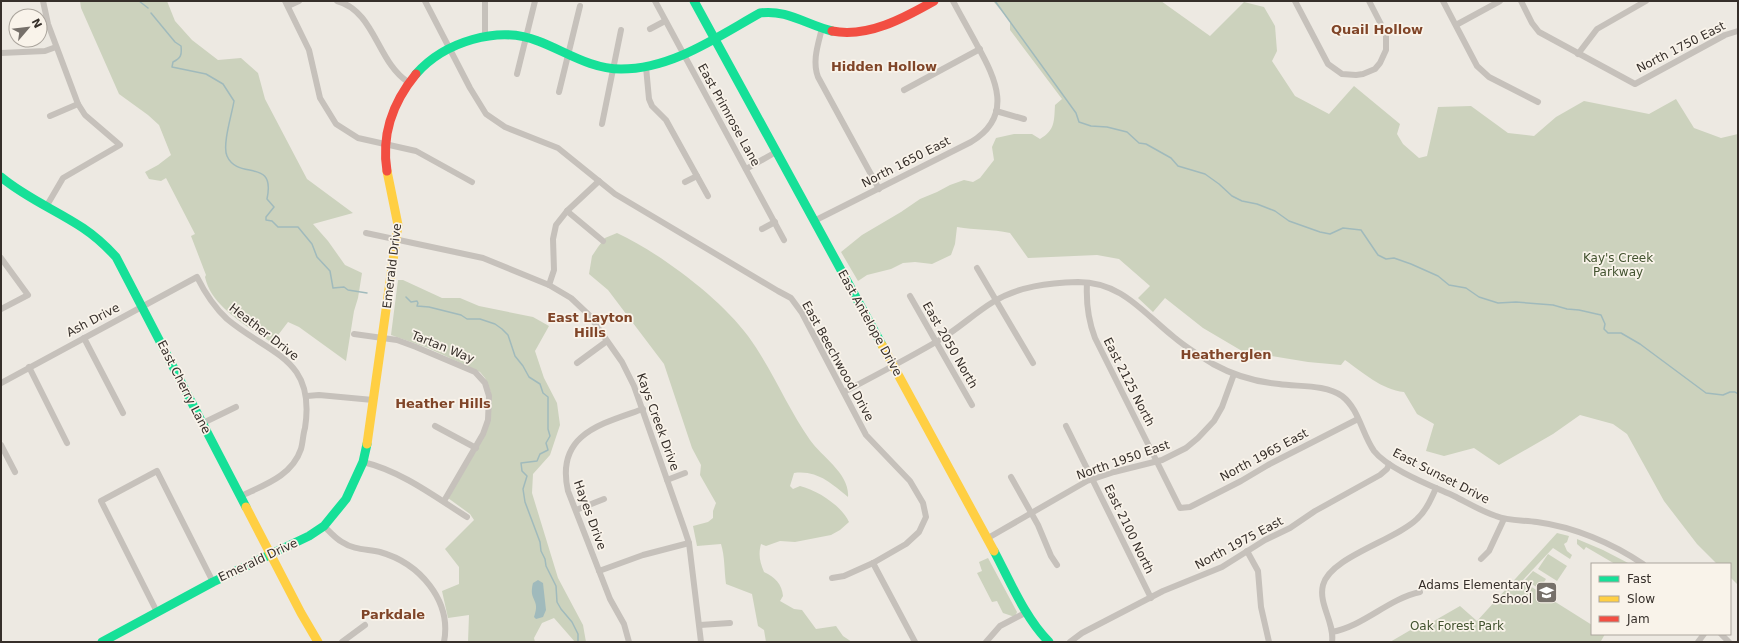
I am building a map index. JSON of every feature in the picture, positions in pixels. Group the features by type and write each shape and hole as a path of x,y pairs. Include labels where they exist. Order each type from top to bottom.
{"street":[{"path":"43,1 48,24 78,104 85,115 120,146 63,178 46,207"},
{"path":"298,1 286,4 309,50 320,98 336,124 358,138 416,151 472,182"},
{"path":"337,1 344,3 361,15 394,70 408,82"},
{"name":"East Beechwood Drive","path":"425,1 470,88 486,114 505,127 558,148 614,194 790,298 802,313 866,435 910,481 923,503 926,517 918,532 906,544 872,563 844,576 832,578"},
{"path":"485,1 485,37"},
{"path":"517,74 535,1"},
{"name":"East Primrose Lane","path":"655,1 784,240"},
{"name":"East Antelope Drive","path":"694,1 1028,612 1038,630 1049,642"},
{"name":"Emerald Drive","path":"102,642 213,582 309,536 324,526 346,499 363,462 383,338 396,240 396,206 386,168 385,144 388,125 395,104 408,82 428,63 449,49 470,40 485,37 525,37 587,62 613,69 646,67 666,62 683,55 760,13 769,11 781,12 822,28 844,32 875,29 901,19 934,1"},
{"path":"954,1 991,69 998,96 996,110 1024,119"},
{"path":"1295,1 1328,64 1342,74 1356,75 1375,69 1380,63 1386,50 1386,34 1369,1"},
{"path":"1443,1 1482,72 1538,102"},
{"path":"1456,25 1500,1"},
{"path":"1521,1 1532,23 1539,32 1578,54 1597,29 1646,1"},
{"path":"559,92 580,6"},
{"path":"650,29 665,21"},
{"path":"822,28 815,69 878,189"},
{"path":"602,124 621,30"},
{"name":"North 1750 East","path":"1578,54 1635,84 1725,35 1738,31"},
{"path":"1,54 45,51 56,47"},
{"path":"904,90 980,49"},
{"path":"646,67 649,99 652,106 666,120 708,196"},
{"path":"50,116 78,104"},
{"name":"North 1650 East","path":"814,221 978,137 992,121 996,110"},
{"path":"746,168 776,152"},
{"path":"685,182 697,176"},
{"name":"East Cherry Lane","path":"1,177 23,194 80,226 106,246 122,268 270,554 318,642"},
{"path":"549,285 554,270 553,239 556,225 566,211 599,181"},
{"path":"566,211 603,241"},
{"path":"762,229 775,222"},
{"name":"Kays Creek Drive","path":"366,234 483,258 549,285 571,298 589,315 622,362 634,386 689,543 701,642"},
{"path":"1,258 28,295 1,309"},
{"path":"977,268 1033,363"},
{"name":"Ash Drive","path":"1,384 29,367 196,277"},
{"name":"Heather Drive","path":"196,277 215,307 228,319 287,360 296,371 307,396 306,420 301,449 292,464 281,477 241,496"},
{"name":"East Sunset Drive","path":"844,392 935,342 961,326 996,300 1022,289 1049,284 1087,283 1108,287 1132,300 1174,338 1198,355 1234,374 1276,384 1320,388 1341,395 1348,402 1374,451 1389,464 1497,517 1536,522 1572,530 1608,544 1641,563"},
{"name":"East 2125 North","path":"1087,283 1086,298 1091,328 1180,508"},
{"name":"East 2050 North","path":"910,296 972,405"},
{"name":"Tartan Way","path":"354,334 397,340 416,347 475,372 485,383 489,396 488,420 476,448 444,501"},
{"path":"84,338 123,413"},
{"path":"577,363 607,341"},
{"path":"29,367 67,443"},
{"name":"North 1950 East","path":"988,538 1032,514 1075,487 1092,479 1157,461 1186,448 1214,421 1222,407 1234,374"},
{"path":"307,396 319,395 373,400"},
{"path":"203,423 236,407"},
{"name":"Hayes Drive","path":"629,642 624,624 610,599 576,510 565,477 566,458 576,442 587,431 603,423 643,409"},
{"name":"North 1965 East","path":"1180,508 1190,507 1358,419"},
{"path":"435,426 476,448"},
{"name":"East 2100 North","path":"1066,426 1151,598"},
{"path":"1,445 15,472"},
{"path":"363,462 392,471 444,501 467,517"},
{"name":"North 1975 East","path":"1070,642 1082,632 1151,598 1222,567 1265,540 1290,528 1315,511 1380,475 1387,469 1389,464"},
{"path":"157,612 101,501 157,471 213,582"},
{"path":"667,480 685,473"},
{"path":"1011,477 1043,535 1051,556 1057,565"},
{"path":"1332,642 1331,629 1322,595 1322,586 1328,574 1340,564 1416,520 1426,508 1436,488"},
{"path":"576,510 604,499"},
{"path":"1481,559 1489,551 1504,519"},
{"path":"324,526 341,542 357,549 379,552 394,557 408,564 421,574 440,604 444,621 444,642"},
{"path":"599,571 643,555 689,543"},
{"path":"1247,551 1258,571 1261,607 1269,642"},
{"path":"872,563 915,642"},
{"path":"1331,629 1352,625 1407,594 1420,592"},
{"path":"986,642 1000,626 1028,612"},
{"path":"700,625 730,623"},
{"path":"342,642 365,625"}],"green space":[{"path":"80,1 167,1 175,21 192,40 218,60 241,58 258,73 265,99 307,179 353,213 313,224 328,241 345,265 362,273 346,361 299,327 288,322 272,343 242,323 215,298 209,288 205,277 206,275 191,236 195,234 166,178 161,181 149,179 145,172 158,165 171,155 159,125 119,94 81,8"},
{"name":"Kay's Creek Parkway","path":"993,1 1161,1 1210,36 1244,2 1264,7 1275,26 1277,51 1272,61 1295,96 1329,114 1354,86 1400,124 1397,134 1403,144 1419,158 1427,156 1438,107 1471,106 1508,133 1534,136 1556,117 1584,101 1649,114 1676,99 1694,128 1721,138 1738,134 1738,585 1731,578 1731,563 1716,563 1697,544 1664,501 1627,434 1613,424 1580,415 1553,434 1499,465 1474,448 1444,456 1426,451 1434,424 1417,414 1404,392 1396,391 1380,384 1345,360 1341,365 1308,362 1242,351 1203,328 1165,298 1153,312 1138,298 1150,286 1119,259 1097,255 1028,258 1010,233 957,227 955,244 951,255 932,264 915,262 903,263 891,269 867,275 858,281 841,252 862,235 920,199 964,180 973,182 980,178 994,160 992,147 996,138 1014,134 1032,134 1040,139 1051,129 1054,121 1055,105 1062,99 1010,30 1010,21"},
{"path":"617,233 652,252 670,264 706,292 736,321 757,349 810,440 840,473 845,481 848,497 830,482 817,476 794,473 790,486 793,489 800,486 821,495 841,510 849,522 840,530 831,535 795,542 780,541 766,546 761,544 760,555 764,572 775,579 781,588 783,596 780,601 794,609 802,610 816,629 836,626 843,636 852,642 766,642 764,630 758,626 752,594 726,584 721,544 697,546 693,526 708,522 713,518 713,511 716,503 700,475 701,465 692,448 664,364 608,290 589,274 592,256 598,247 605,238"},
{"path":"398,280 403,280 442,298 460,298 479,306 533,317 549,326 535,351 544,378 557,403 560,425 550,455 533,474 532,493 558,578 583,625 586,642 575,642 554,618 542,623 534,638 535,642 468,642 469,615 448,618 442,591 459,584 459,567 445,549 474,520 470,514 448,498 480,444 491,393 485,378 480,372 428,348 391,335"},
{"name":"Oak Forest Park","path":"1557,533 1569,536 1567,542 1564,544 1567,551 1572,555 1570,559 1553,548 1522,581 1591,624 1591,635 1604,635 1601,641 1603,642 1390,642 1414,628 1427,625 1460,606 1477,621"},
{"path":"1577,539 1628,563 1613,563 1586,547 1584,550 1577,544"},
{"path":"1548,554 1567,566 1557,581 1538,569"},
{"path":"988,558 1017,612 1015,617 1003,613 997,601 992,602 977,573 982,571 979,562"},
{"path":"1533,571 1546,579 1540,589 1525,580"}],"water":[{"path":"538,580 543,583 546,610 543,617 536,619 534,617 536,606 532,589 533,583"}],"waterway":[{"path":"139,1 148,8"},
{"path":"995,1 1076,113 1079,122 1091,126 1107,127 1127,132 1139,143 1146,144 1171,158 1178,166 1205,174 1232,196 1242,201 1257,204 1275,211 1289,221 1330,234 1343,228 1361,230 1378,255 1386,259 1394,258 1411,264 1438,276 1449,285 1466,288 1479,297 1498,303 1516,302 1553,305 1601,315 1605,324 1604,329 1608,333 1621,333 1640,344 1706,393 1723,395 1730,392 1735,392 1738,394"},
{"path":"151,13 175,42 181,46 180,56 173,62 172,67 206,74 223,84 234,101 226,137 227,156 232,163 239,167 254,171 266,178 268,186 267,199 274,207 266,217 266,220 272,221 278,227 298,227 312,244 317,257 330,271 333,288 344,287 348,290 367,293"},
{"path":"406,297 411,302 417,301 417,306 429,307 461,315 467,319 480,319 495,324 508,335 515,356 529,377 540,384 543,393 548,397 548,429 550,436 546,443 548,450 540,454 537,461 521,463 522,471 527,476 523,489 525,502 540,542 541,551 545,559 546,566 556,586 557,602 572,622 578,634 578,642"}],"traffic: fast":[{"path":"694,1 882,345"},
{"path":"416,74 441,53 456,45 489,36 506,35 522,37 538,41 588,63 621,69 640,68 676,58 711,41 760,13 770,12 788,15 832,31"},
{"path":"1,177 31,198 87,231 100,241 116,257 246,507"},
{"path":"102,642 213,582 309,536 324,526 346,499 363,462 367,444"},
{"path":"994,551 1025,611 1049,642"}],"traffic: slow":[{"path":"367,444 398,225 387,171"},
{"path":"882,345 994,551"},
{"path":"246,507 301,613 318,642"}],"traffic: jam":[{"path":"832,31 859,32 872,29 898,20 934,1"},
{"path":"387,171 387,131 395,107 416,74"}],"place":[{"name":"Adams Elementary School","path":"1547,592"}],"district":[{"name":"Quail Hollow","path":"1377,29"},
{"name":"Hidden Hollow","path":"884,66"},
{"name":"East Layton Hills","path":"590,324"},
{"name":"Heatherglen","path":"1226,354"},
{"name":"Heather Hills","path":"443,403"},
{"name":"Parkdale","path":"393,614"}]}
